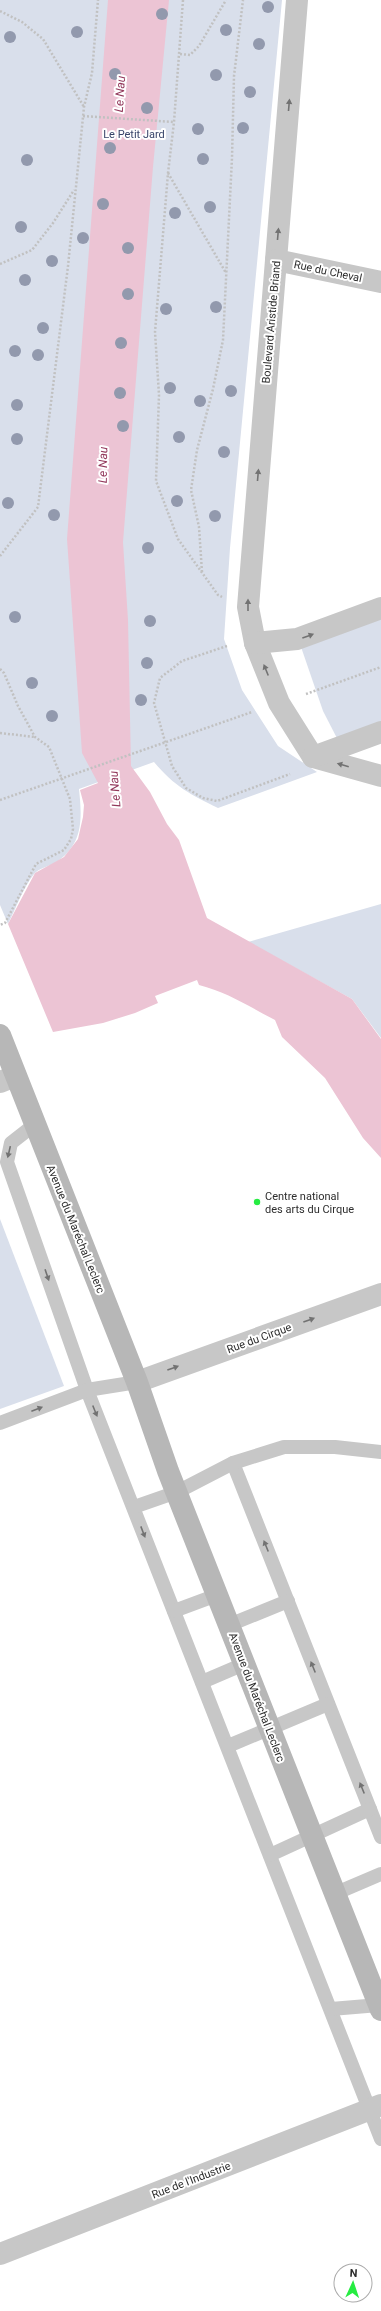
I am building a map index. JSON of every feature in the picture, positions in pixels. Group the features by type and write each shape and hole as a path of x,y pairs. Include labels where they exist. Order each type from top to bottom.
{"main road":[{"name":"Avenue du Maréchal Leclerc","path":"0,1035 8,1079 34,1125 137,1382 176,1492 380,2007"}],"street":[{"name":"Boulevard Aristide Briand","path":"297,0 248,608 256,643 279,703 313,757"},
{"name":"Rue du Cheval","path":"276,260 381,282"},
{"path":"256,643 297,639 381,608"},
{"path":"313,757 381,732"},
{"path":"313,757 381,776"},
{"name":"Rue du Cirque","path":"137,1382 381,1294"},
{"name":"Rue de l'Industrie","path":"0,2254 376,2107"}],"lane":[{"path":"34,1125 11,1143 7,1162 87,1390 330,2009 376,2107 381,2139"},
{"path":"0,1423 87,1390 137,1382"},
{"path":"134,1507 176,1492 233,1463 284,1448 335,1448 381,1452"},
{"path":"233,1463 381,1837"},
{"path":"174,1612 217,1595"},
{"path":"229,1625 288,1601"},
{"path":"202,1682 244,1664"},
{"path":"228,1746 328,1704"},
{"path":"270,1855 370,1808"},
{"path":"334,1894 381,1874"},
{"path":"330,2009 380,2007"}],"path":[{"path":"0,556 38,507 68,266 74,190 84,107 92,73 98,0"},
{"path":"183,0 180,54 168,173 155,332 159,395 156,481 178,539 218,595 248,608"},
{"path":"180,54 190,55 199,46 226,0"},
{"path":"202,572 199,527 191,490 197,450 213,390 223,340 232,158 234,76 243,0"},
{"path":"0,11 22,22 43,39 84,107"},
{"path":"83,116 174,122"},
{"path":"168,173 226,273"},
{"path":"0,264 32,250 53,223 74,190"},
{"path":"256,643 229,646 182,661 160,678 154,703 172,766 186,788 203,798 217,801 298,771 313,757"},
{"path":"0,669 4,673 18,706 35,737 49,747 62,778 73,813 73,830 71,839 64,850 36,864 5,923 0,925"},
{"path":"0,733 35,737"},
{"path":"0,800 62,778 74,772 148,747"}],"green space":[{"name":"Le Petit Jard","path":"0,0 282,0 230,548 224,639 242,690 278,746 317,772 218,808 176,784 154,762 79,789 81,810 79,830 76,839 64,856 55,863 34,874 23,892 8,924 0,905"},
{"path":"381,616 381,732 341,746 323,711 301,647"},
{"path":"381,904 381,1038 352,999 248,942"},
{"path":"0,1219 64,1386 0,1409"}],"water":[{"name":"Le Nau","path":"108,0 169,0 153,167 123,542 128,620 131,766 150,792 167,824 179,840 207,918 352,999 381,1039 381,1158 363,1138 325,1078 282,1037 275,1020 229,996 199,985 197,980 155,996 158,1003 135,1013 103,1023 53,1032 8,924 35,873 64,857 78,839 84,805 80,790 98,783 82,753 67,539"}],"place":[{"name":"Centre national des arts du Cirque","path":"257,1202"}]}
